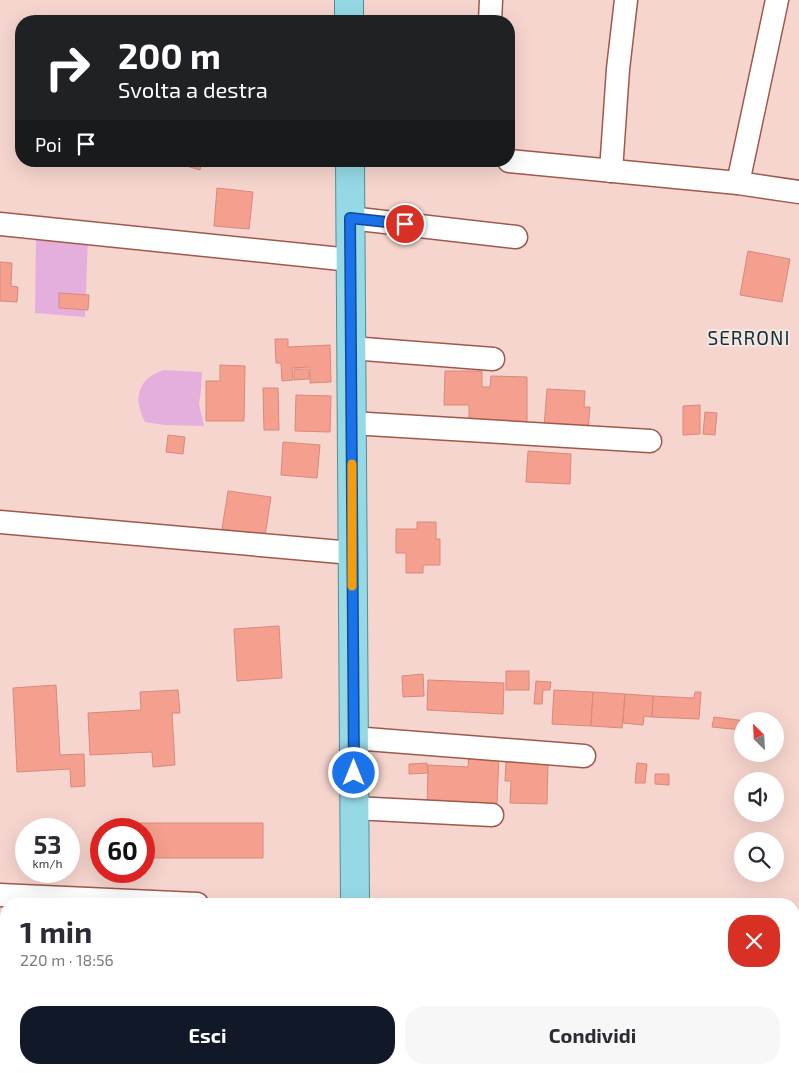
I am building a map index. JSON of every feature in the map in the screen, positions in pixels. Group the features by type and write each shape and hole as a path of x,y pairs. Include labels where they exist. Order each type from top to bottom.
{"main road":[{"path":"349,0 349,15"},
{"path":"350,167 355,898"}],"street":[{"path":"490,15 491,0"},
{"path":"611,171 618,69 626,0"},
{"path":"738,183 778,0"},
{"path":"515,162 738,183 799,192"},
{"path":"350,218 516,237"},
{"path":"0,224 350,260"},
{"path":"351,348 493,358"},
{"path":"352,423 650,441"},
{"path":"0,522 352,553"},
{"path":"353,738 584,756"},
{"path":"354,808 492,815"},
{"path":"0,895 66,898"}],"shaded area":[{"path":"36,235 88,237 85,317 35,313"},
{"path":"164,370 202,372 199,404 204,426 165,425 145,422 139,405 140,390 148,379"}],"building":[{"path":"190,167 201,167 200,170"},
{"path":"217,188 253,192 249,229 214,226"},
{"path":"748,251 790,259 782,302 740,295"},
{"path":"0,262 12,263 11,286 18,287 17,302 0,301"},
{"path":"59,293 89,295 88,310 59,308"},
{"path":"275,339 288,339 288,347 330,345 331,382 310,383 310,367 292,368 293,380 282,381 281,363 276,363"},
{"path":"220,365 245,366 244,421 206,421 206,381 220,381"},
{"path":"294,369 309,369 309,379 294,380"},
{"path":"445,371 482,371 482,387 490,387 491,376 527,377 527,426 469,426 469,405 444,405"},
{"path":"263,388 278,388 279,430 264,430"},
{"path":"547,389 585,391 584,407 590,407 588,430 544,427"},
{"path":"296,395 331,396 330,432 295,431"},
{"path":"700,405 700,434 683,435 683,406"},
{"path":"705,412 717,413 715,435 703,434"},
{"path":"168,435 185,437 183,454 166,452"},
{"path":"283,442 320,445 317,478 281,475"},
{"path":"528,451 571,454 570,484 526,482"},
{"path":"228,491 271,497 265,536 222,529"},
{"path":"417,522 436,522 436,539 440,539 440,565 423,565 423,573 406,573 406,553 396,553 396,529 417,529"},
{"path":"279,626 282,678 237,681 234,629"},
{"path":"506,671 529,671 529,690 506,690"},
{"path":"423,674 424,696 403,697 402,676"},
{"path":"428,680 504,683 503,714 427,710"},
{"path":"536,681 551,682 550,690 543,690 542,704 534,704"},
{"path":"56,685 60,755 84,754 85,786 71,787 70,769 17,772 13,688"},
{"path":"178,690 180,713 172,713 175,765 153,767 152,752 90,755 88,713 141,710 140,692"},
{"path":"554,690 593,692 591,726 552,724"},
{"path":"593,692 625,694 622,728 591,726"},
{"path":"695,692 701,692 699,719 652,717 653,696 694,698"},
{"path":"625,694 653,696 652,717 644,716 643,725 623,723"},
{"path":"714,717 734,720 734,729 712,727"},
{"path":"469,753 499,754 497,804 458,803 427,808 428,765 468,767"},
{"path":"506,761 548,762 547,804 510,803 511,781 505,781"},
{"path":"427,763 428,773 409,774 409,764"},
{"path":"637,763 647,764 645,783 635,783"},
{"path":"655,774 669,774 669,785 655,784"},
{"path":"155,823 263,823 263,858 155,858"}],"slow traffic":[{"path":"352,464 352,586"}],"district":[{"name":"SERRONI","path":"749,337"}],"route":[{"path":"354,773 350,218 405,224"}]}
